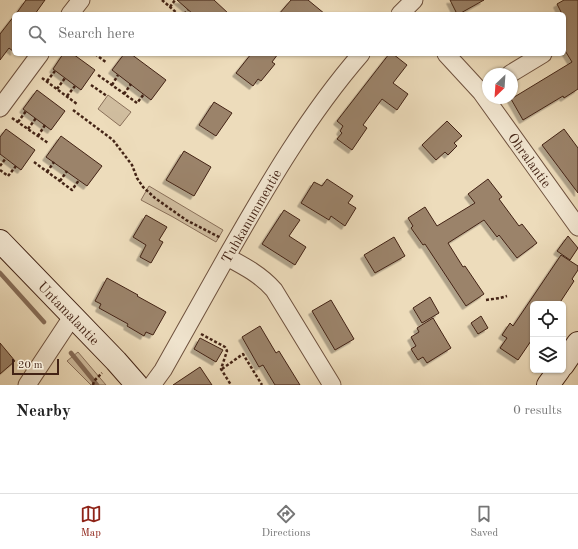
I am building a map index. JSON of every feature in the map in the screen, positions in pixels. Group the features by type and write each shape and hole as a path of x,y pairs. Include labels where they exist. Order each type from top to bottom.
{"street":[{"path":"72,12 81,0"},
{"path":"403,12 414,0"},
{"path":"3,110 29,68 38,56"},
{"name":"Tuhkanummentie","path":"152,385 163,370 258,200 302,133 339,81 359,56"},
{"name":"Ohralantie","path":"448,56 482,88"},
{"path":"518,69 540,56"},
{"name":"Ohralantie","path":"494,104 578,227"},
{"name":"Untamalantie","path":"0,242 116,361 137,385"},
{"path":"230,251 266,281 274,290 332,385"},
{"path":"27,385 72,317"},
{"path":"566,361 578,344"},
{"path":"548,385 557,373"}],"path":[{"path":"162,0 176,12"},
{"path":"170,7 175,0"},
{"path":"100,56 107,63"},
{"path":"29,68 77,104"},
{"path":"47,81 55,70"},
{"path":"98,75 137,103 144,94"},
{"path":"112,85 118,75"},
{"path":"57,89 65,78"},
{"path":"124,94 131,84"},
{"path":"91,85 107,96"},
{"path":"67,96 75,86"},
{"path":"3,110 48,143"},
{"path":"73,110 113,140 132,165 143,187 155,198 230,251"},
{"path":"18,122 26,111"},
{"path":"28,129 36,118"},
{"path":"38,136 45,125"},
{"path":"0,166 6,158"},
{"path":"34,162 72,190 79,180"},
{"path":"47,172 54,162"},
{"path":"0,170 8,176 16,166"},
{"path":"60,181 67,172"},
{"path":"486,300 506,296"},
{"path":"187,327 225,347 226,351 221,370 231,385"},
{"path":"221,370 243,354 262,385"},
{"path":"93,385 94,381 99,375 105,372"}],"shaded area":[{"path":"108,95 131,112 120,126 98,109"},
{"path":"149,186 223,230 216,242 141,200"},
{"path":"78,352 106,385 91,385 67,361"}],"building":[{"path":"26,0 45,0 36,12 17,12"},
{"path":"177,0 214,0 227,12 191,12"},
{"path":"291,0 308,0 323,12 281,12"},
{"path":"450,0 484,0 463,12 456,12"},
{"path":"564,0 578,0 578,89 564,98 563,96 523,120 514,104 518,104 518,95 572,62 566,52 566,12 561,12 557,4"},
{"path":"12,19 12,50 9,48 0,60 0,34"},
{"path":"62,56 76,56 95,70 81,90 53,69"},
{"path":"122,56 134,56 166,80 151,100 112,70"},
{"path":"249,56 276,56 272,62 275,64 261,81 258,79 253,86 236,73"},
{"path":"387,56 396,56 407,65 393,83 408,94 397,110 382,99 363,125 367,128 352,150 337,139 342,133 340,131 343,126 337,121"},
{"path":"37,90 65,111 51,130 23,109"},
{"path":"214,102 232,113 216,136 199,125"},
{"path":"447,121 462,136 454,143 457,146 448,155 445,152 436,160 422,145"},
{"path":"6,129 35,150 21,170 0,154 0,137"},
{"path":"564,129 578,148 578,193 542,145"},
{"path":"61,136 102,166 87,186 46,157"},
{"path":"184,151 211,167 194,196 166,180"},
{"path":"327,179 353,196 348,203 356,208 345,226 331,216 329,220 301,203 314,182 322,186"},
{"path":"488,179 502,197 499,199 519,226 522,224 537,243 517,258 499,235 497,237 484,220 448,243 463,267 465,266 484,294 466,306 425,244 423,245 411,228 413,226 408,218 425,207 437,226 475,203 468,194"},
{"path":"284,210 300,220 289,236 306,247 295,265 262,244"},
{"path":"146,215 167,227 159,240 163,242 151,263 140,257 146,245 133,237"},
{"path":"568,236 578,248 570,260 557,251"},
{"path":"394,237 405,256 375,273 364,255"},
{"path":"561,255 578,266 578,270 572,279 574,281 561,301 530,301 530,342 518,360 500,348 507,338 502,335 510,323 513,326"},
{"path":"107,278 166,312 153,335 146,332 144,336 127,326 128,324 99,308 101,304 95,301"},
{"path":"430,297 439,313 422,323 413,308"},
{"path":"331,300 354,339 335,350 312,311"},
{"path":"481,316 488,328 478,334 471,323"},
{"path":"433,318 451,348 427,363 423,357 418,360 411,349 416,346 411,337 419,332 417,328"},
{"path":"260,326 276,353 279,351 300,385 275,385 263,365 259,367 242,337"},
{"path":"200,338 223,350 216,362 194,349"},
{"path":"0,343 15,361 0,374"},
{"path":"200,367 212,385 173,385"}],"waterway":[{"path":"0,273 44,322"},
{"path":"71,353 97,385"}]}
